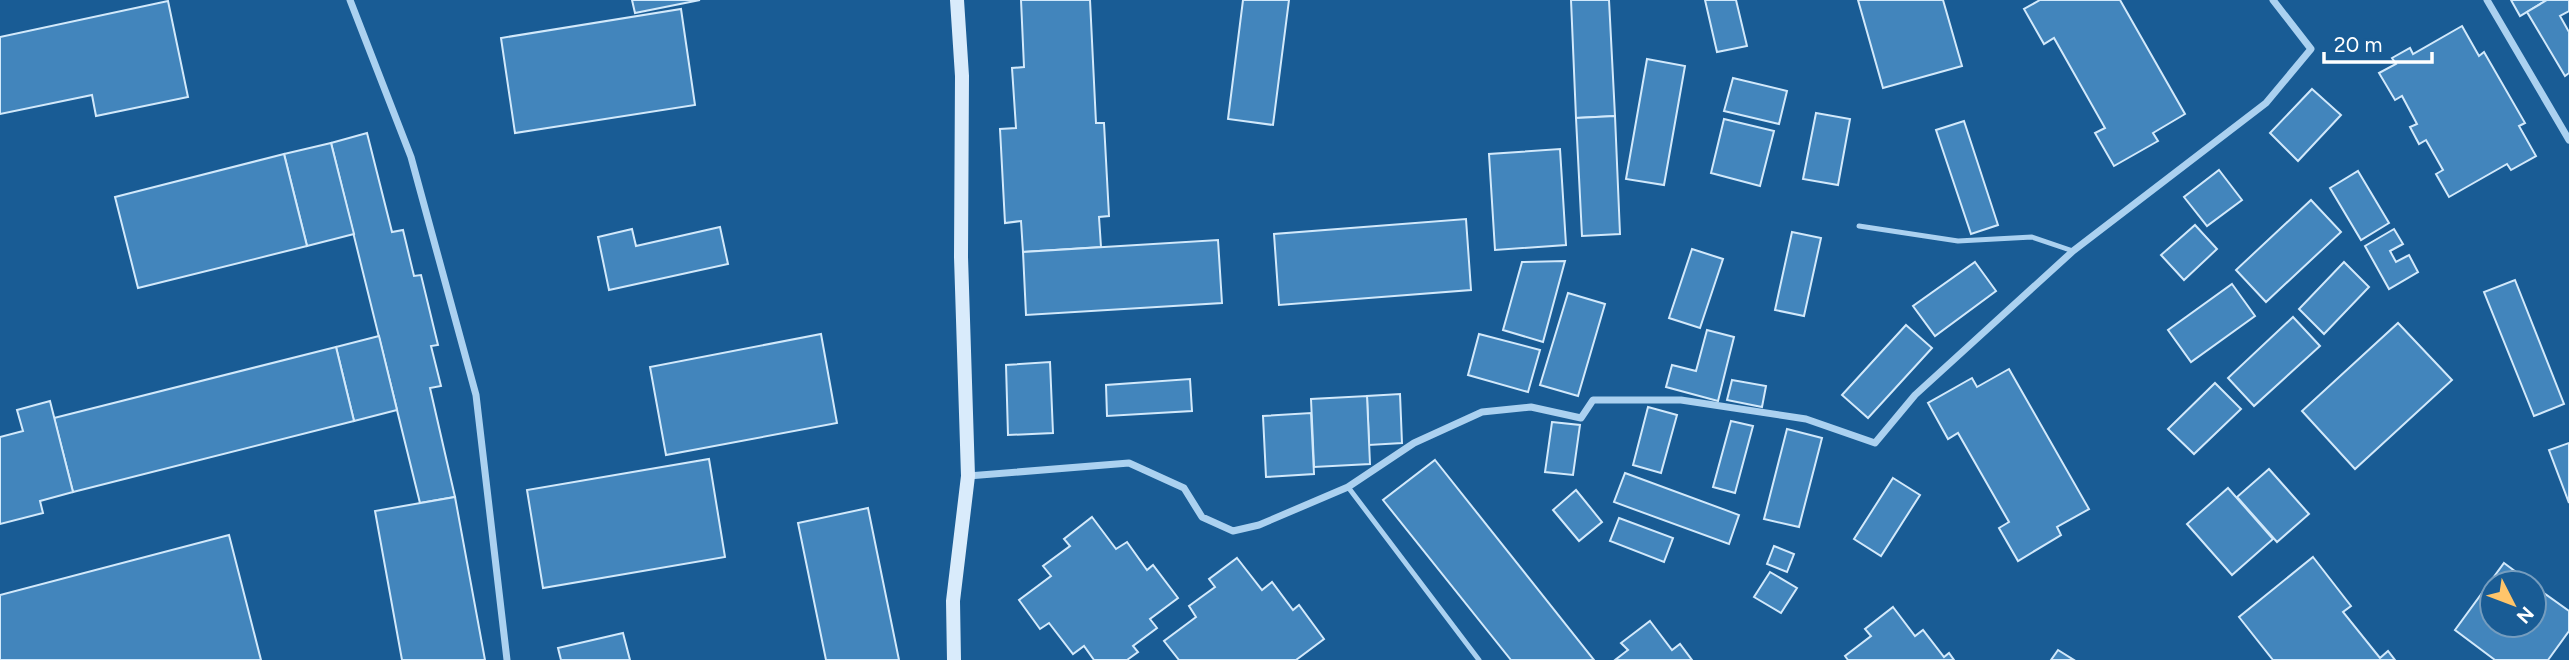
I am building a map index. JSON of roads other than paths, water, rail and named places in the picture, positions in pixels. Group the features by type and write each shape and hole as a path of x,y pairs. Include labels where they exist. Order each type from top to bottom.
{"main road":[{"path":"954,660 953,601 968,476 961,257 962,76 957,0"}],"street":[{"path":"350,0 411,158 476,395 507,660"},
{"path":"968,476 1129,463 1184,488 1202,517 1233,531 1259,525 1348,486 1414,443 1482,411 1531,407 1581,418 1593,400 1681,400 1806,419 1875,443 1915,395 2073,251 2266,103 2311,49 2273,0"},
{"path":"2487,0 2569,140"}],"lane":[{"path":"1859,226 1958,241 2032,237 2073,251"},
{"path":"1348,486 1479,660"}]}
